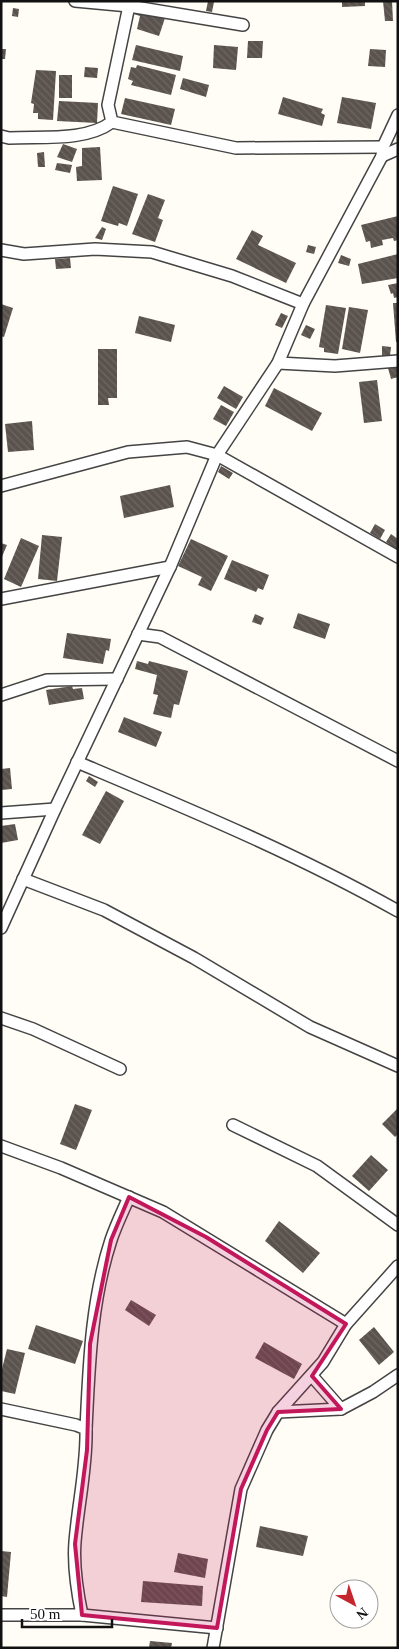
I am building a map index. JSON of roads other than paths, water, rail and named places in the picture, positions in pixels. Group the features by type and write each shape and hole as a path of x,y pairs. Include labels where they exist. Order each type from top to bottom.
{"street":[{"path":"75,1 129,4 242,25"},
{"path":"112,122 108,105 129,4"},
{"path":"1,928 77,762 170,567 217,455 278,363 303,304 382,152 398,115"},
{"path":"1,136 9,138 85,134 98,130 112,122 236,148 382,152 398,149"},
{"path":"1,250 24,254 95,248 152,252 232,276 303,304"},
{"path":"278,363 335,366 398,361"},
{"path":"1,486 128,452 187,447 217,455 398,557"},
{"path":"1,599 170,567"},
{"path":"138,634 160,637 398,761"},
{"path":"1,695 46,680 117,679"},
{"path":"77,762 255,838 398,911"},
{"path":"1,813 55,809"},
{"path":"23,879 104,910 194,958 310,1027 398,1066"},
{"path":"1,1018 33,1029 120,1069"},
{"path":"233,1125 316,1166 398,1225"},
{"path":"1,1146 61,1168 163,1212 346,1324"},
{"path":"82,1615 76,1584 74,1544 87,1450 86,1430 90,1344 111,1240 129,1197"},
{"path":"213,1648 241,1489 267,1430 278,1412 323,1362 346,1324 398,1266"},
{"path":"278,1412 341,1409 374,1392 398,1375"},
{"path":"312,1376 341,1409"},
{"path":"1,1409 76,1425 86,1430"},
{"path":"1,1615 82,1615 217,1628"}]}
